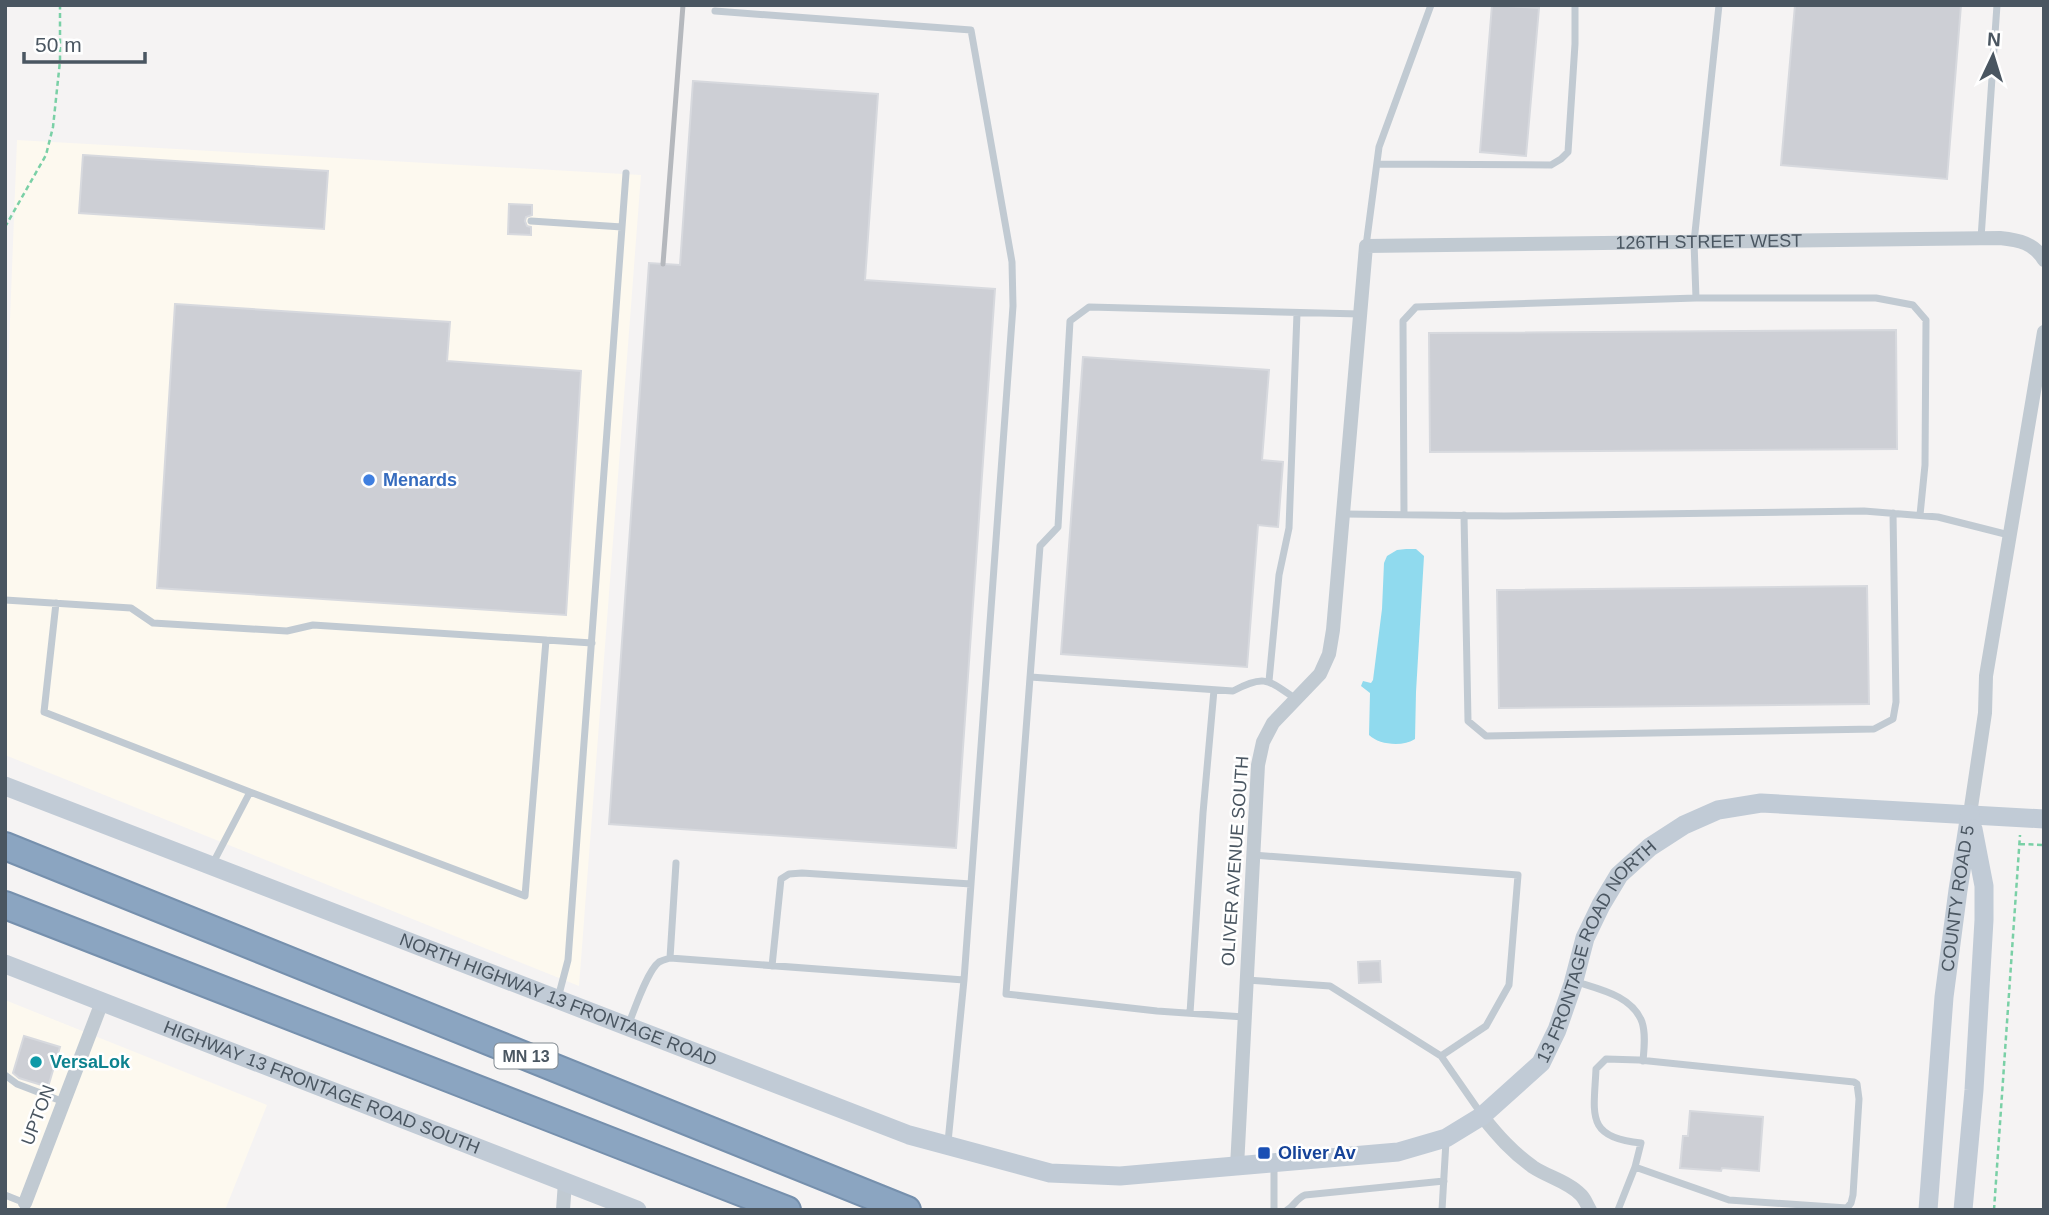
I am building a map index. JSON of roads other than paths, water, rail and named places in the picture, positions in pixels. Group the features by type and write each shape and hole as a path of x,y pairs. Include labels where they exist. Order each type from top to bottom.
{"highway":[{"name":"MN 13","path":"5,846 907,1210"},
{"name":"MN 13","path":"5,905 787,1210"}],"street":[{"name":"126TH STREET WEST","path":"1366,246 1981,238 2016,240 2029,244 2044,260"},
{"name":"OLIVER AVENUE SOUTH","path":"1237,1167 1258,765 1263,742 1273,723 1320,674 1329,654 1366,246"},
{"path":"2044,332 1986,676 1985,713 1970,814 2044,819"},
{"name":"NORTH HIGHWAY 13 FRONTAGE ROAD","path":"5,786 909,1135 1050,1173 1120,1176"},
{"name":"13 FRONTAGE ROAD NORTH","path":"1120,1176 1398,1152 1446,1138 1482,1116 1541,1063 1557,1030 1586,938 1619,875 1650,847 1684,825 1718,810 1761,803 1970,814"},
{"name":"COUNTY ROAD 5","path":"1928,1210 1944,997 1970,814"},
{"name":"COUNTY ROAD 5","path":"1964,1210 1984,920 1984,886 1970,814"},
{"name":"HIGHWAY 13 FRONTAGE ROAD SOUTH","path":"5,964 637,1210"},
{"name":"UPTON","path":"25,1203 102,1002"},
{"path":"1482,1116 1518,1156 1582,1195 1590,1210"},
{"path":"563,1210 565,1181"}],"lane":[{"path":"1366,246 1379,147 1431,5"},
{"path":"1377,164 1551,165 1561,159 1568,152 1575,5"},
{"path":"1696,298 1694,242 1719,5"},
{"path":"1981,238 1997,5"},
{"path":"715,11 971,30 1012,262 1013,306 964,980 947,1147"},
{"path":"557,999 568,960 626,173"},
{"path":"531,221 622,227"},
{"path":"1404,514 1403,321 1416,307 1696,298 1875,298 1913,305 1926,320 1925,464 1920,515"},
{"path":"1245,1017 1006,994 1040,546 1058,527 1070,321 1089,307 1360,314"},
{"path":"1269,681 1279,575 1289,528 1297,313"},
{"path":"1343,514 1864,511 1938,517 2009,535"},
{"path":"1464,515 1468,721 1486,736 1874,729 1893,719 1896,702 1893,513"},
{"path":"5,600 131,608 153,623 287,631 313,625 592,643"},
{"path":"56,603 44,712 524,896 545,640"},
{"path":"1030,677 1233,691 1252,681 1269,681 1296,699"},
{"path":"1190,1013 1214,690"},
{"path":"212,866 250,792"},
{"path":"1253,855 1518,875 1510,985 1486,1026 1441,1056"},
{"path":"670,958 676,863"},
{"path":"772,966 781,879 789,874 971,884"},
{"path":"628,1027 653,971 658,963 670,958 964,980"},
{"path":"1247,980 1330,986 1441,1056 1482,1116"},
{"path":"1574,981 1616,995 1634,1009 1642,1023 1643,1061"},
{"path":"1618,1210 1635,1167 1641,1143 1621,1141 1602,1132 1593,1115 1596,1069 1606,1059 1857,1084 1859,1099 1853,1195 1847,1208 1729,1200 1635,1167"},
{"path":"5,1075 17,1084 64,1102"},
{"path":"1442,1210 1446,1138"},
{"path":"1274,1163 1274,1210"},
{"path":"1287,1210 1298,1198 1305,1195 1444,1181"},
{"path":"5,1195 25,1203"}],"water":[{"path":"1416,549 1424,556 1415,739 1391,744 1369,735 1370,693 1361,686 1363,681 1371,683 1373,680 1382,609 1384,563 1387,556 1397,550"}],"railway":[{"path":"663,264 683,5"}],"place":[{"name":"Menards","path":"369,480"},
{"name":"VersaLok","path":"36,1062"},
{"name":"Oliver Av","path":"1264,1153"}]}
